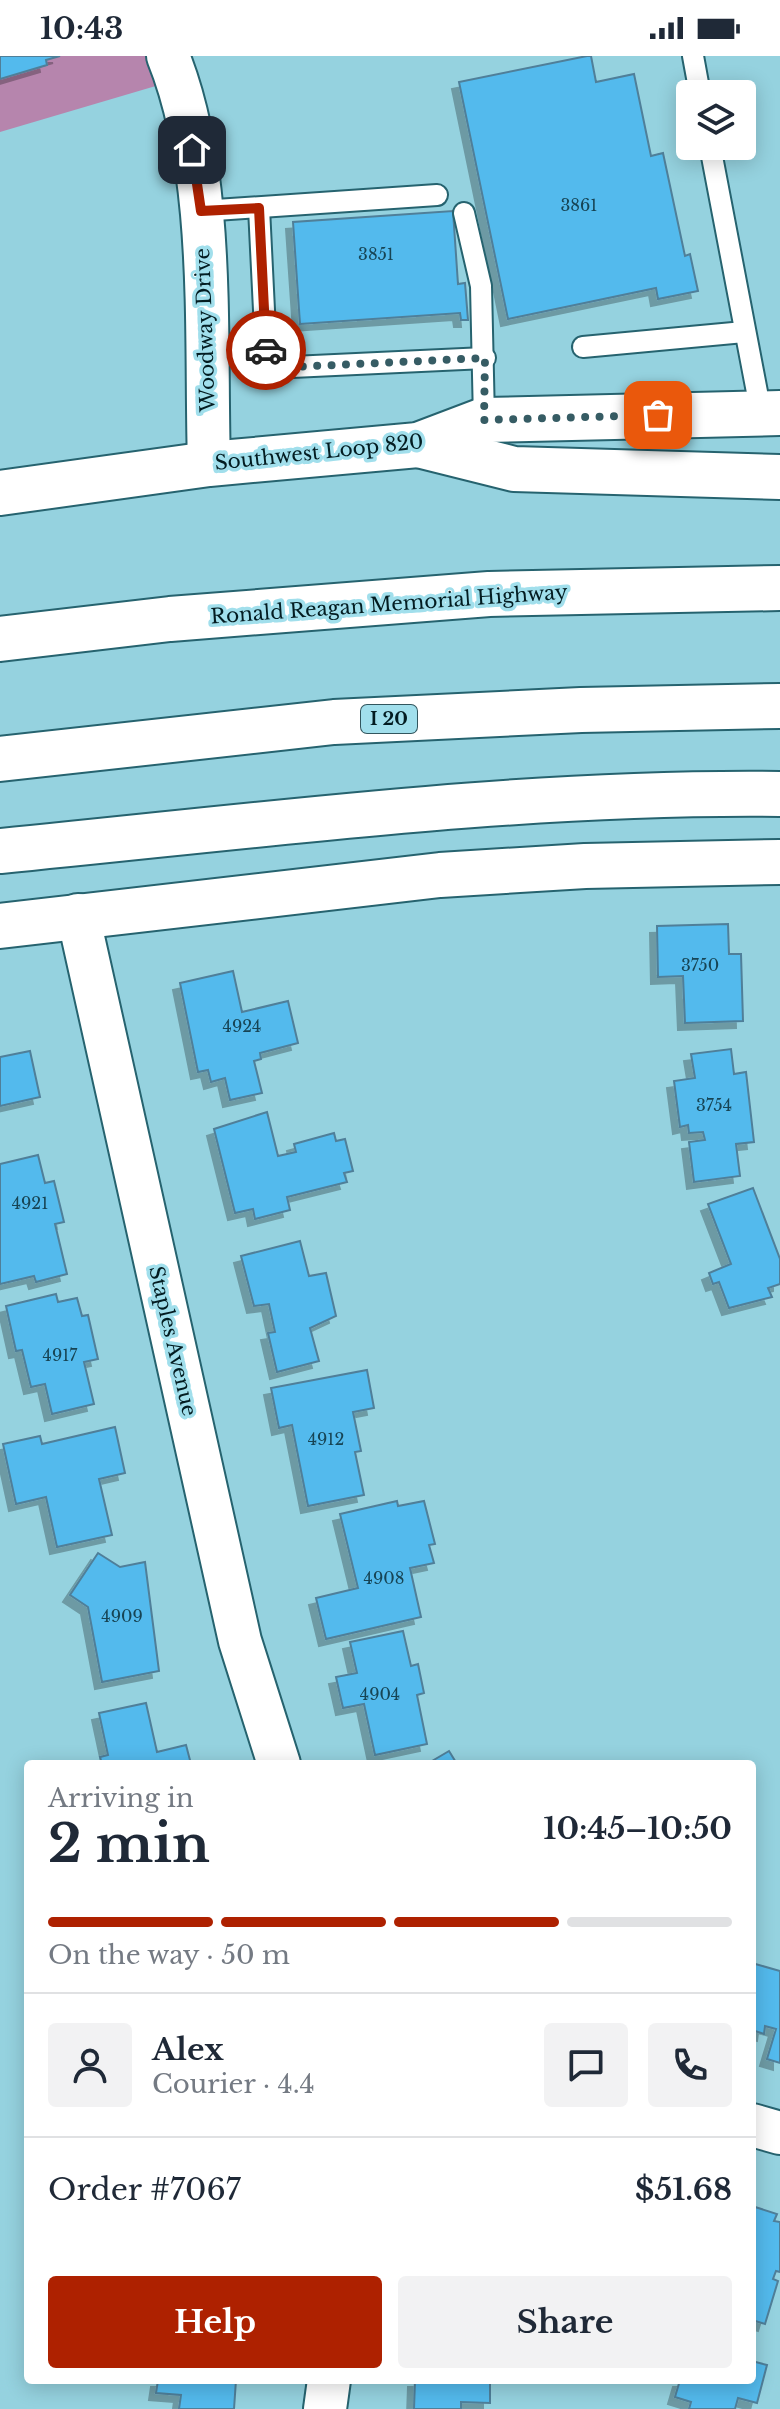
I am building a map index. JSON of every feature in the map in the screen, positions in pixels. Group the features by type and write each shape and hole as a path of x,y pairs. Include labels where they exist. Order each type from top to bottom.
{"main road":[{"name":"Southwest Loop 820","path":"0,493 209,464 418,445 484,420 771,413"},
{"path":"418,445 514,469 780,477"},
{"name":"Ronald Reagan Memorial Highway","path":"0,639 170,619 489,594 780,588"},
{"name":"I 20","path":"0,759 334,722 581,710 780,706"},
{"path":"0,851 506,802 709,793 780,794"},
{"path":"0,926 440,875 585,866 780,862"}],"street":[{"name":"Woodway Drive","path":"168,56 188,120 201,211 209,464"},
{"name":"Staples Avenue","path":"78,915 240,1641 278,1760"},
{"path":"756,2126 780,2133"},
{"path":"325,2409 328,2384"}],"lane":[{"path":"693,56 697,80"},
{"path":"713,160 744,332 771,413"},
{"path":"201,211 437,195"},
{"path":"259,208 266,351 276,362 292,367 485,358"},
{"path":"464,213 481,286 484,420"},
{"path":"583,347 744,332"}],"shaded area":[{"path":"0,56 168,56 176,80 0,132"}],"building":[{"path":"0,56 60,56 46,60 47,65 0,79"},
{"path":"591,56 596,82 634,74 651,156 663,153 685,256 690,254 698,291 658,299 656,288 508,319 459,82"},
{"path":"453,211 458,284 465,283 468,320 461,320 460,313 300,324 293,222"},
{"path":"728,924 729,954 741,954 743,1021 685,1023 683,976 658,977 657,926"},
{"path":"233,971 242,1012 288,1001 298,1043 260,1053 261,1059 254,1061 262,1093 230,1100 225,1078 211,1082 208,1070 198,1072 180,983"},
{"path":"731,1049 734,1074 746,1072 754,1142 736,1144 740,1176 694,1182 689,1142 705,1140 703,1132 689,1133 688,1125 680,1127 674,1081 695,1078 691,1054"},
{"path":"30,1051 40,1097 0,1106 0,1057"},
{"path":"267,1112 278,1156 296,1152 294,1144 334,1133 336,1141 345,1139 353,1171 344,1173 347,1182 287,1197 290,1210 255,1219 253,1209 235,1213 214,1129"},
{"path":"38,1155 45,1183 54,1181 64,1222 55,1224 67,1274 36,1282 34,1276 0,1284 0,1164"},
{"path":"753,1188 780,1259 780,1284 768,1288 772,1297 729,1308 719,1282 713,1284 709,1273 731,1264 708,1204"},
{"path":"300,1241 309,1276 326,1273 336,1316 310,1328 319,1361 277,1372 268,1333 275,1332 269,1304 254,1306 241,1256"},
{"path":"56,1294 58,1302 77,1298 82,1316 88,1315 98,1359 84,1362 94,1404 52,1414 45,1384 31,1387 22,1350 16,1351 6,1306"},
{"path":"367,1370 374,1408 353,1412 361,1451 355,1452 364,1495 308,1506 292,1425 279,1428 271,1388"},
{"path":"115,1427 125,1473 99,1479 112,1535 57,1547 46,1497 16,1504 3,1444 40,1436 42,1444"},
{"path":"397,1501 398,1506 424,1501 435,1544 429,1545 434,1563 410,1568 421,1617 326,1639 316,1598 358,1588 340,1514"},
{"path":"98,1553 120,1567 145,1562 159,1671 102,1682 88,1607 70,1595"},
{"path":"403,1631 411,1666 418,1664 424,1693 417,1695 427,1744 375,1755 364,1704 343,1708 336,1677 357,1673 350,1642"},
{"path":"146,1703 157,1752 186,1745 190,1760 101,1760 100,1757 108,1755 99,1713"},
{"path":"449,1751 455,1760 434,1760"},
{"path":"756,1964 780,1971 780,2063 767,2059 776,2029 765,2026 764,2034 756,2031"},
{"path":"756,2207 777,2214 774,2221 780,2222 780,2272 776,2271 773,2279 778,2281 765,2324 756,2321"},
{"path":"756,2362 767,2365 757,2403 738,2398 735,2409 689,2409 691,2402 675,2397 679,2384 756,2384"},
{"path":"157,2384 236,2384 234,2409 179,2409 181,2395 156,2393"},
{"path":"415,2384 490,2384 490,2403 461,2402 461,2409 414,2409"}],"way so far":[{"path":"266,350 269,358 292,367 485,358 484,420 658,415"}],"route":[{"path":"192,150 201,211 259,208 266,350"}]}
